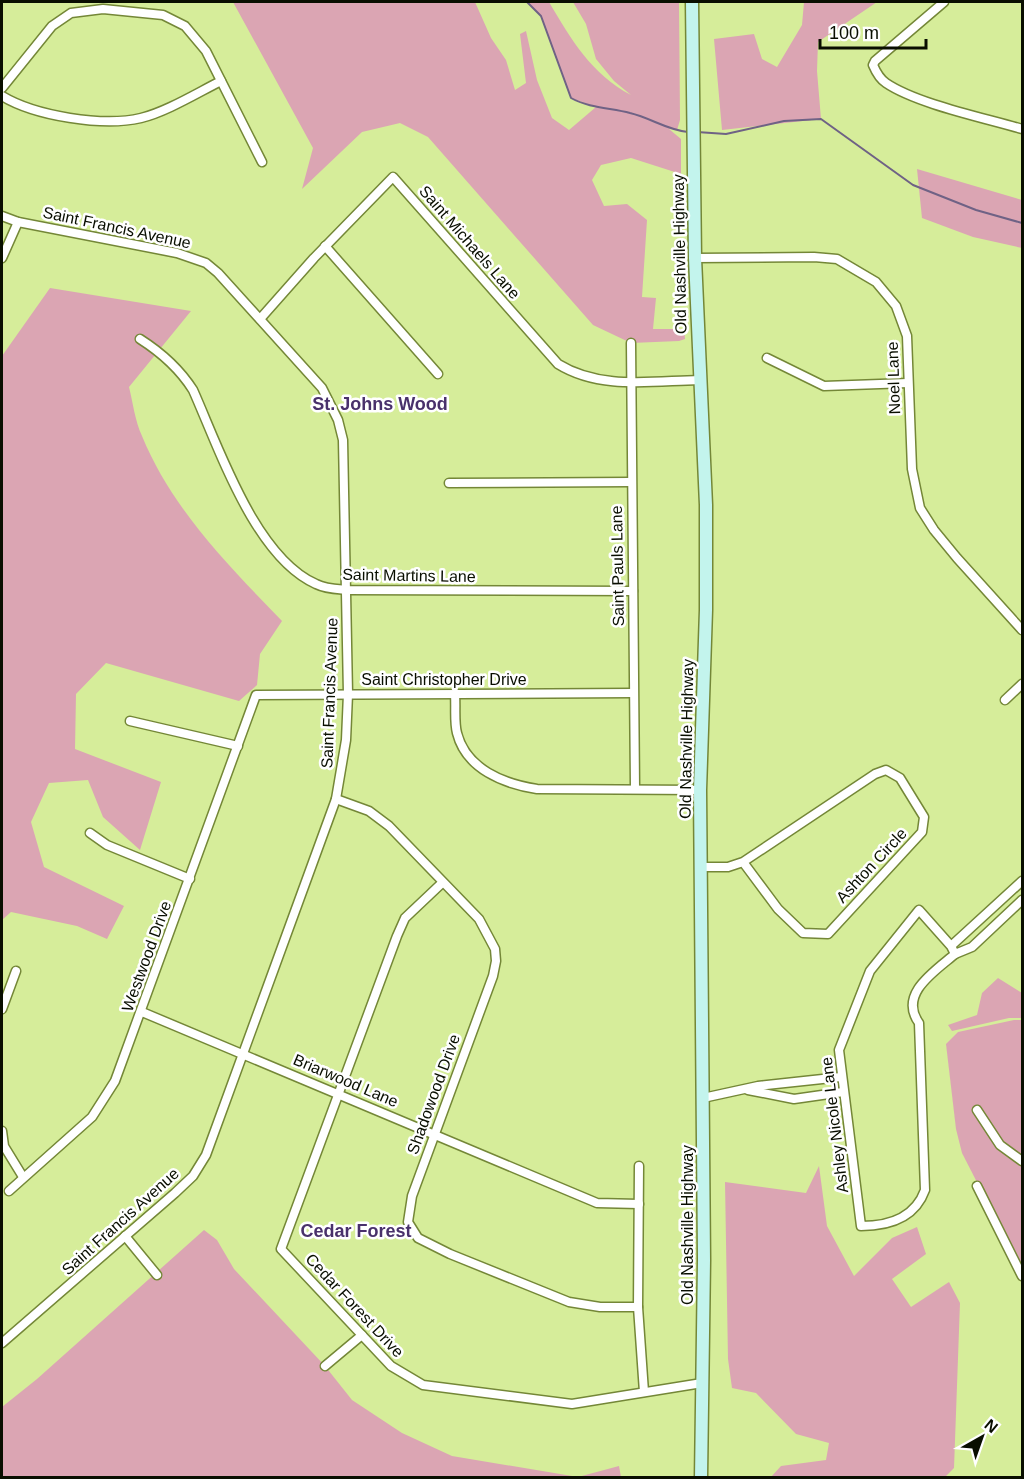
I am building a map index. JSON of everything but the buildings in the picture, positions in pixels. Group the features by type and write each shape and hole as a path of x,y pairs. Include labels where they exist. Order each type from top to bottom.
{"main road":[{"name":"Old Nashville Highway","path":"692,2 695,258 706,540 700,790 703,1098 701,1478"}],"street":[{"path":"944,2 873,65 885,83 908,95 1023,129"},
{"path":"2,88 52,26 71,13 103,9 148,12 177,21 192,32 206,51 262,162"},
{"path":"2,96 30,110 120,121 143,118 221,81"},
{"name":"Saint Michaels Lane","path":"260,319 325,246 393,177 558,364 575,375 599,381 699,380"},
{"name":"Saint Francis Avenue","path":"2,216 18,222 192,257 218,273 322,388 338,420 345,461 348,694 346,740 336,799 206,1155 197,1169 175,1193 2,1340"},
{"path":"2,258 18,222"},
{"path":"325,246 438,374"},
{"name":"Noel Lane","path":"695,258 814,257 837,259 876,282 896,306 907,336 912,469 920,508 934,530 1023,630"},
{"name":"Saint Martins Lane","path":"140,339 165,355 194,390 248,512 265,538 288,564 306,579 325,588 347,591 633,591"},
{"name":"Saint Pauls Lane","path":"631,343 634,788"},
{"path":"766,358 825,386 908,383"},
{"path":"449,483 631,482"},
{"path":"1005,700 1023,684"},
{"name":"Saint Christopher Drive","path":"256,695 633,693"},
{"name":"Westwood Drive","path":"9,1191 78,1132 107,1098 142,1012 256,695"},
{"path":"455,695 456,732 464,748 496,779 537,789 700,790"},
{"path":"130,722 238,746"},
{"name":"Ashton Circle","path":"701,867 728,867 743,862 875,774 886,770 900,778 924,817 922,832 828,934 803,933 778,909 743,862"},
{"name":"Shadowood Drive","path":"336,799 357,806 379,818 484,926 495,949 496,961 408,1213 408,1222 418,1238 450,1254 569,1302 600,1308 638,1307"},
{"path":"90,833 107,845 190,879"},
{"path":"953,950 1023,881"},
{"name":"Cedar Forest Drive","path":"442,883 405,918 281,1249 399,1373 440,1389 572,1404 702,1383"},
{"path":"953,950 972,947 1023,900"},
{"name":"Ashley Nicole Lane","path":"919,910 953,950 921,983 913,998 915,1017 919,1023 925,1190 921,1200 906,1216 884,1226 861,1226 839,1050 870,971 919,910"},
{"path":"2,1009 16,971"},
{"name":"Briarwood Lane","path":"142,1012 245,1053 597,1203 639,1204"},
{"path":"703,1098 796,1082 841,1077"},
{"path":"796,1082 798,1098"},
{"path":"747,1090 798,1098 843,1092"},
{"path":"977,1110 1000,1145 1023,1161"},
{"path":"2,1131 4,1146 23,1177"},
{"path":"639,1166 638,1307 644,1392"},
{"path":"977,1186 1023,1276"},
{"path":"124,1236 157,1275"},
{"path":"325,1366 362,1335"}],"shaded area":[{"path":"233,2 475,2 491,38 506,60 515,90 526,83 520,34 526,31 537,80 552,118 569,130 596,107 571,98 541,16 527,2 549,2 574,42 593,66 604,77 631,95 614,81 596,59 586,24 573,2 679,2 680,120 677,130 669,129 681,139 681,174 631,158 601,165 592,180 604,206 627,204 647,220 642,297 656,298 653,329 684,329 685,339 631,343 593,325 428,137 400,123 362,132 302,189 313,148"},
{"path":"804,2 877,2 818,42 817,71 821,119 722,130 714,39 754,34 762,59 777,67 802,25"},
{"path":"917,169 1022,200 1022,248 973,237 922,218"},
{"path":"50,288 191,311 129,387 138,424 154,463 185,512 222,557 282,621 260,654 257,685 239,701 106,663 76,694 75,749 161,782 140,850 103,817 88,780 49,783 31,822 44,867 124,906 107,939 77,926 11,912 2,920 2,356"},
{"path":"998,978 1022,993 1022,1018 1009,1018 952,1031 948,1025 977,1015 982,993"},
{"path":"1022,1020 1022,1270 962,1153 956,1129 946,1044 958,1032"},
{"path":"819,1166 827,1226 854,1276 892,1238 917,1227 926,1254 892,1279 911,1307 949,1282 960,1303 954,1468 945,1477 771,1477 781,1466 826,1460 829,1443 796,1434 756,1393 732,1388 728,1359 725,1182 806,1193"},
{"path":"204,1230 217,1240 234,1269 325,1366 352,1400 402,1433 452,1456 578,1477 619,1466 621,1477 2,1478 2,1407 37,1379"}],"waterway":[{"path":"527,2 541,16 571,98 593,106 638,115 673,129 688,132"},
{"path":"697,132 726,134 784,121 821,119 913,185 976,210 1022,223"}],"district":[{"name":"St. Johns Wood","path":"380,404"},
{"name":"Cedar Forest","path":"356,1231"}]}
